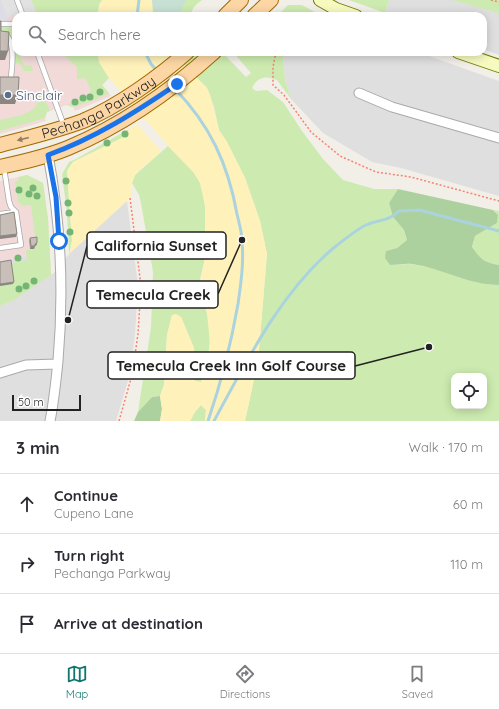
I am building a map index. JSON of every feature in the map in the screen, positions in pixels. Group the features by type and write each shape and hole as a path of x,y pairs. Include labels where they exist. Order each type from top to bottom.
{"main road":[{"path":"229,12 241,0"},
{"path":"258,12 271,0"},
{"path":"320,0 345,12"},
{"name":"Pechanga Parkway","path":"0,145 36,136 83,121 112,106 150,82 183,56"},
{"name":"Pechanga Parkway","path":"2,167 48,155 81,142 125,118 177,84 209,56"},
{"path":"470,56 499,66"}],"street":[{"path":"359,93 392,107 499,138"},
{"path":"48,155 56,197 62,274 57,364 50,421"},
{"path":"0,373 26,365 57,364"}],"lane":[{"path":"17,0 22,12"},
{"path":"0,24 12,24"},
{"path":"0,36 8,37 10,41 12,50 11,78"},
{"path":"38,56 64,127"},
{"path":"0,248 21,245 16,212 11,207 9,201 2,167"},
{"path":"0,214 16,212"}],"path":[{"path":"491,0 499,2"},
{"path":"275,56 273,67 273,85 284,95 311,132 340,156 376,172 411,177 499,200"},
{"path":"118,421 132,375 138,334 141,286 130,198"}],"shaded area":[{"path":"0,0 42,0 46,12 12,12 12,56 90,56 109,78 102,85 111,96 75,111 73,107 67,105 64,106 47,112 45,118 46,121 0,134"},
{"path":"1,0 31,0 36,12 12,12 12,17 7,18"},
{"path":"1,0 8,21 0,21"},
{"path":"389,0 499,0 499,55 487,50 487,12 385,12"},
{"path":"283,56 429,56 499,81 499,196 401,168 372,162 323,133 291,99 285,80"},
{"path":"27,175 43,183 48,219 51,275 14,300 0,306 0,181"},
{"path":"127,201 138,285 135,334 130,374 116,421 0,421 0,306 14,300 55,272 70,253"},
{"path":"27,257 28,260 0,265 0,261"}],"green space":[{"path":"31,0 102,0 99,5 98,12 36,12"},
{"path":"152,0 202,0 196,5 192,12 153,12"},
{"path":"152,0 186,0 180,12 153,12"},
{"path":"349,0 389,0 385,12"},
{"path":"452,0 499,0 499,13 495,12"},
{"path":"288,5 302,5 315,12 281,12"},
{"path":"0,25 12,26 12,39 9,34 0,33"},
{"path":"15,56 20,56 24,66 31,65 33,69 32,71 24,71 20,64 15,63"},
{"path":"65,56 98,56 99,62 109,78 102,85 109,93 92,101 73,107 67,105 90,93 91,90 85,78 77,79 77,67"},
{"path":"175,56 226,56 246,77 251,73 236,56 283,56 285,80 291,99 277,80 273,78 266,77 259,79 252,88 256,91 267,90 283,102 323,159 343,180 374,189 398,189 389,203 393,217 404,230 407,240 397,248 386,251 390,265 411,264 441,270 491,285 499,285 499,421 245,421 258,361 267,254 260,221 245,178 227,142 219,130 214,107 207,88"},
{"path":"39,94 42,94 50,111 47,112 45,118 0,131 0,120 20,116 31,110 36,106"},
{"path":"129,129 126,136 73,162 67,171 72,241 69,255 67,213 62,174 69,162"},
{"path":"168,146 186,163 198,178 203,191 206,233 204,262 200,283 201,293 209,322 209,348 201,382 195,381 193,370 194,348 181,317 172,315 167,335 164,385 160,396 152,397 138,412 151,327 153,272 141,203 139,195 132,183 135,175"},
{"path":"27,175 43,183 48,219 51,275 14,300 0,306 0,286 10,263 27,260 26,250 34,249 28,240 35,237 31,205 23,206 18,202 15,182 17,182 19,177"},
{"path":"398,189 493,210 498,215 497,223 475,236 472,247 483,260 499,265 499,285 477,282 423,266 412,264 390,265 385,258 386,251 397,248 407,240 404,230 393,217 389,203"},
{"path":"493,210 499,211 499,265 483,260 472,248 475,236 497,223 498,215"},
{"path":"160,396 162,409 160,421 134,421 138,412 152,397"},
{"path":"201,405 206,410 205,421 190,421 195,412"}],"sand":[{"path":"102,0 152,0 153,12 98,12 99,5"},
{"path":"98,56 175,56 207,88 219,130 227,142 245,178 260,221 267,254 258,361 245,421 205,421 206,410 201,405 190,421 160,421 162,409 160,396 164,385 167,335 172,315 176,314 181,317 194,348 193,370 195,381 201,382 206,367 210,343 207,313 199,286 204,263 205,206 200,183 194,173 168,146 109,78 99,62"},
{"path":"137,124 161,151 135,175 132,183 132,195 130,198 70,253 72,241 67,171 73,162 126,136 129,129"}],"building":[{"path":"0,21 1,31 9,32 8,51 0,51"},
{"path":"0,77 19,77 18,95 0,95"},
{"path":"14,212 17,234 0,236 0,215"},
{"path":"37,237 37,243 35,246 31,246 30,238"},
{"path":"11,260 14,282 0,284 0,262"}],"waterway":[{"path":"138,12 139,0"},
{"path":"147,56 151,64 158,72"},
{"path":"175,89 198,117 216,146 228,178 242,238 243,249 238,304 225,363 208,421"},
{"path":"214,421 253,350 282,305 299,283 317,264 336,246 359,229 371,223 391,217 399,211 419,210 499,231"}],"place":[{"name":"Sinclair","path":"8,95"},
{"name":"Temecula Creek","path":"242,240"},
{"name":"California Sunset","path":"68,320"},
{"name":"Temecula Creek Inn Golf Course","path":"429,347"}],"route":[{"path":"59,241 56,197 48,155 87,139 125,118 177,84"}]}
